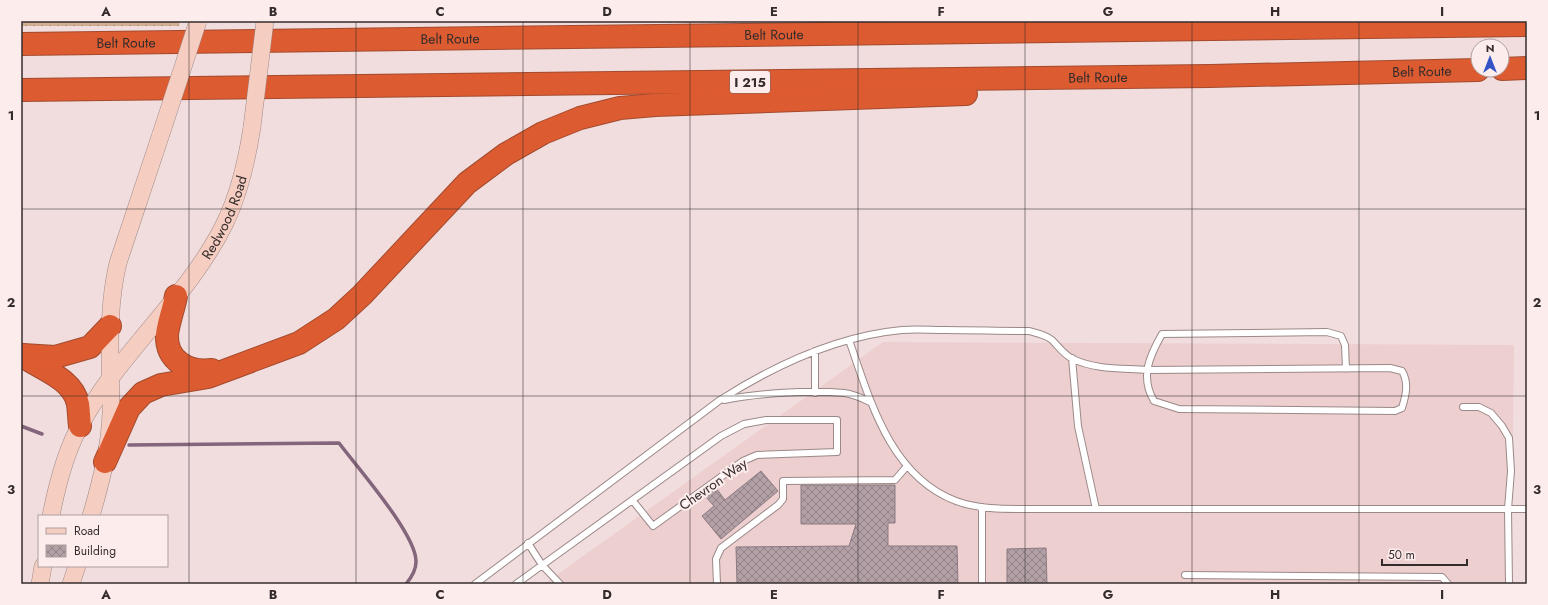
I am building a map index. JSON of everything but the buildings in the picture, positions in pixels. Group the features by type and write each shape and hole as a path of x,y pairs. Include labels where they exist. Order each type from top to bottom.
{"highway":[{"path":"918,21 1010,25 1065,31"},
{"name":"Belt Route","path":"21,44 1527,25"},
{"path":"1510,69 1527,68"},
{"name":"Belt Route","path":"21,90 1210,76 1470,70"},
{"path":"106,462 129,408 143,393 155,387 208,377 299,343 336,319 362,295 467,183 518,147 543,133 580,118 620,108 655,105 1187,86 1210,76"},
{"path":"176,296 167,336 168,348 174,358 186,367 198,371 239,366"},
{"path":"21,355 55,357 90,347 110,326"},
{"path":"21,355 32,363 63,380 71,389 78,403 80,426"}],"main road":[{"path":"91,515 106,462 111,411 110,326 112,296 118,263 198,21"},
{"name":"Redwood Road","path":"51,515 61,472 80,426 99,395 208,254 225,223 241,183 252,127 265,21"},
{"path":"40,584 43,567"},
{"path":"71,584 77,567"}],"lane":[{"path":"475,584 720,400 755,378 815,351 849,340 902,330 1029,331 1041,334 1052,340 1061,350 1072,358 1089,365 1147,370 1390,368 1402,371 1405,377 1407,387 1402,408 1395,411 1180,409 1154,401 1147,389 1147,370 1153,350 1162,334 1327,332 1340,336 1345,345 1346,368"},
{"path":"849,340 870,402 889,440 907,466 917,476 939,492 956,501 982,507 1096,509 1527,509"},
{"path":"815,351 815,393"},
{"path":"1072,358 1078,426 1096,509"},
{"path":"720,400 763,395 845,393 870,402"},
{"path":"1463,408 1479,408 1491,413 1502,426 1509,438 1511,471 1508,509 1509,584"},
{"name":"Chevron Way","path":"516,584 721,436 744,424 766,420 837,420 837,452 757,455 743,461 654,526 633,500"},
{"path":"718,584 716,559 721,548 778,505 782,499 783,481 895,480 907,466"},
{"path":"982,507 982,584"},
{"path":"528,543 542,565 560,584"},
{"path":"1185,574 1442,577 1448,584"},
{"path":"1385,584 1387,576"}],"shaded area":[{"path":"21,21 180,21 179,26 21,26"},
{"path":"883,342 1514,345 1511,584 544,584"}],"waterway":[{"path":"21,426 42,434"},
{"path":"129,445 339,443 385,501 407,535 414,550 416,562 413,574 406,584"}]}
